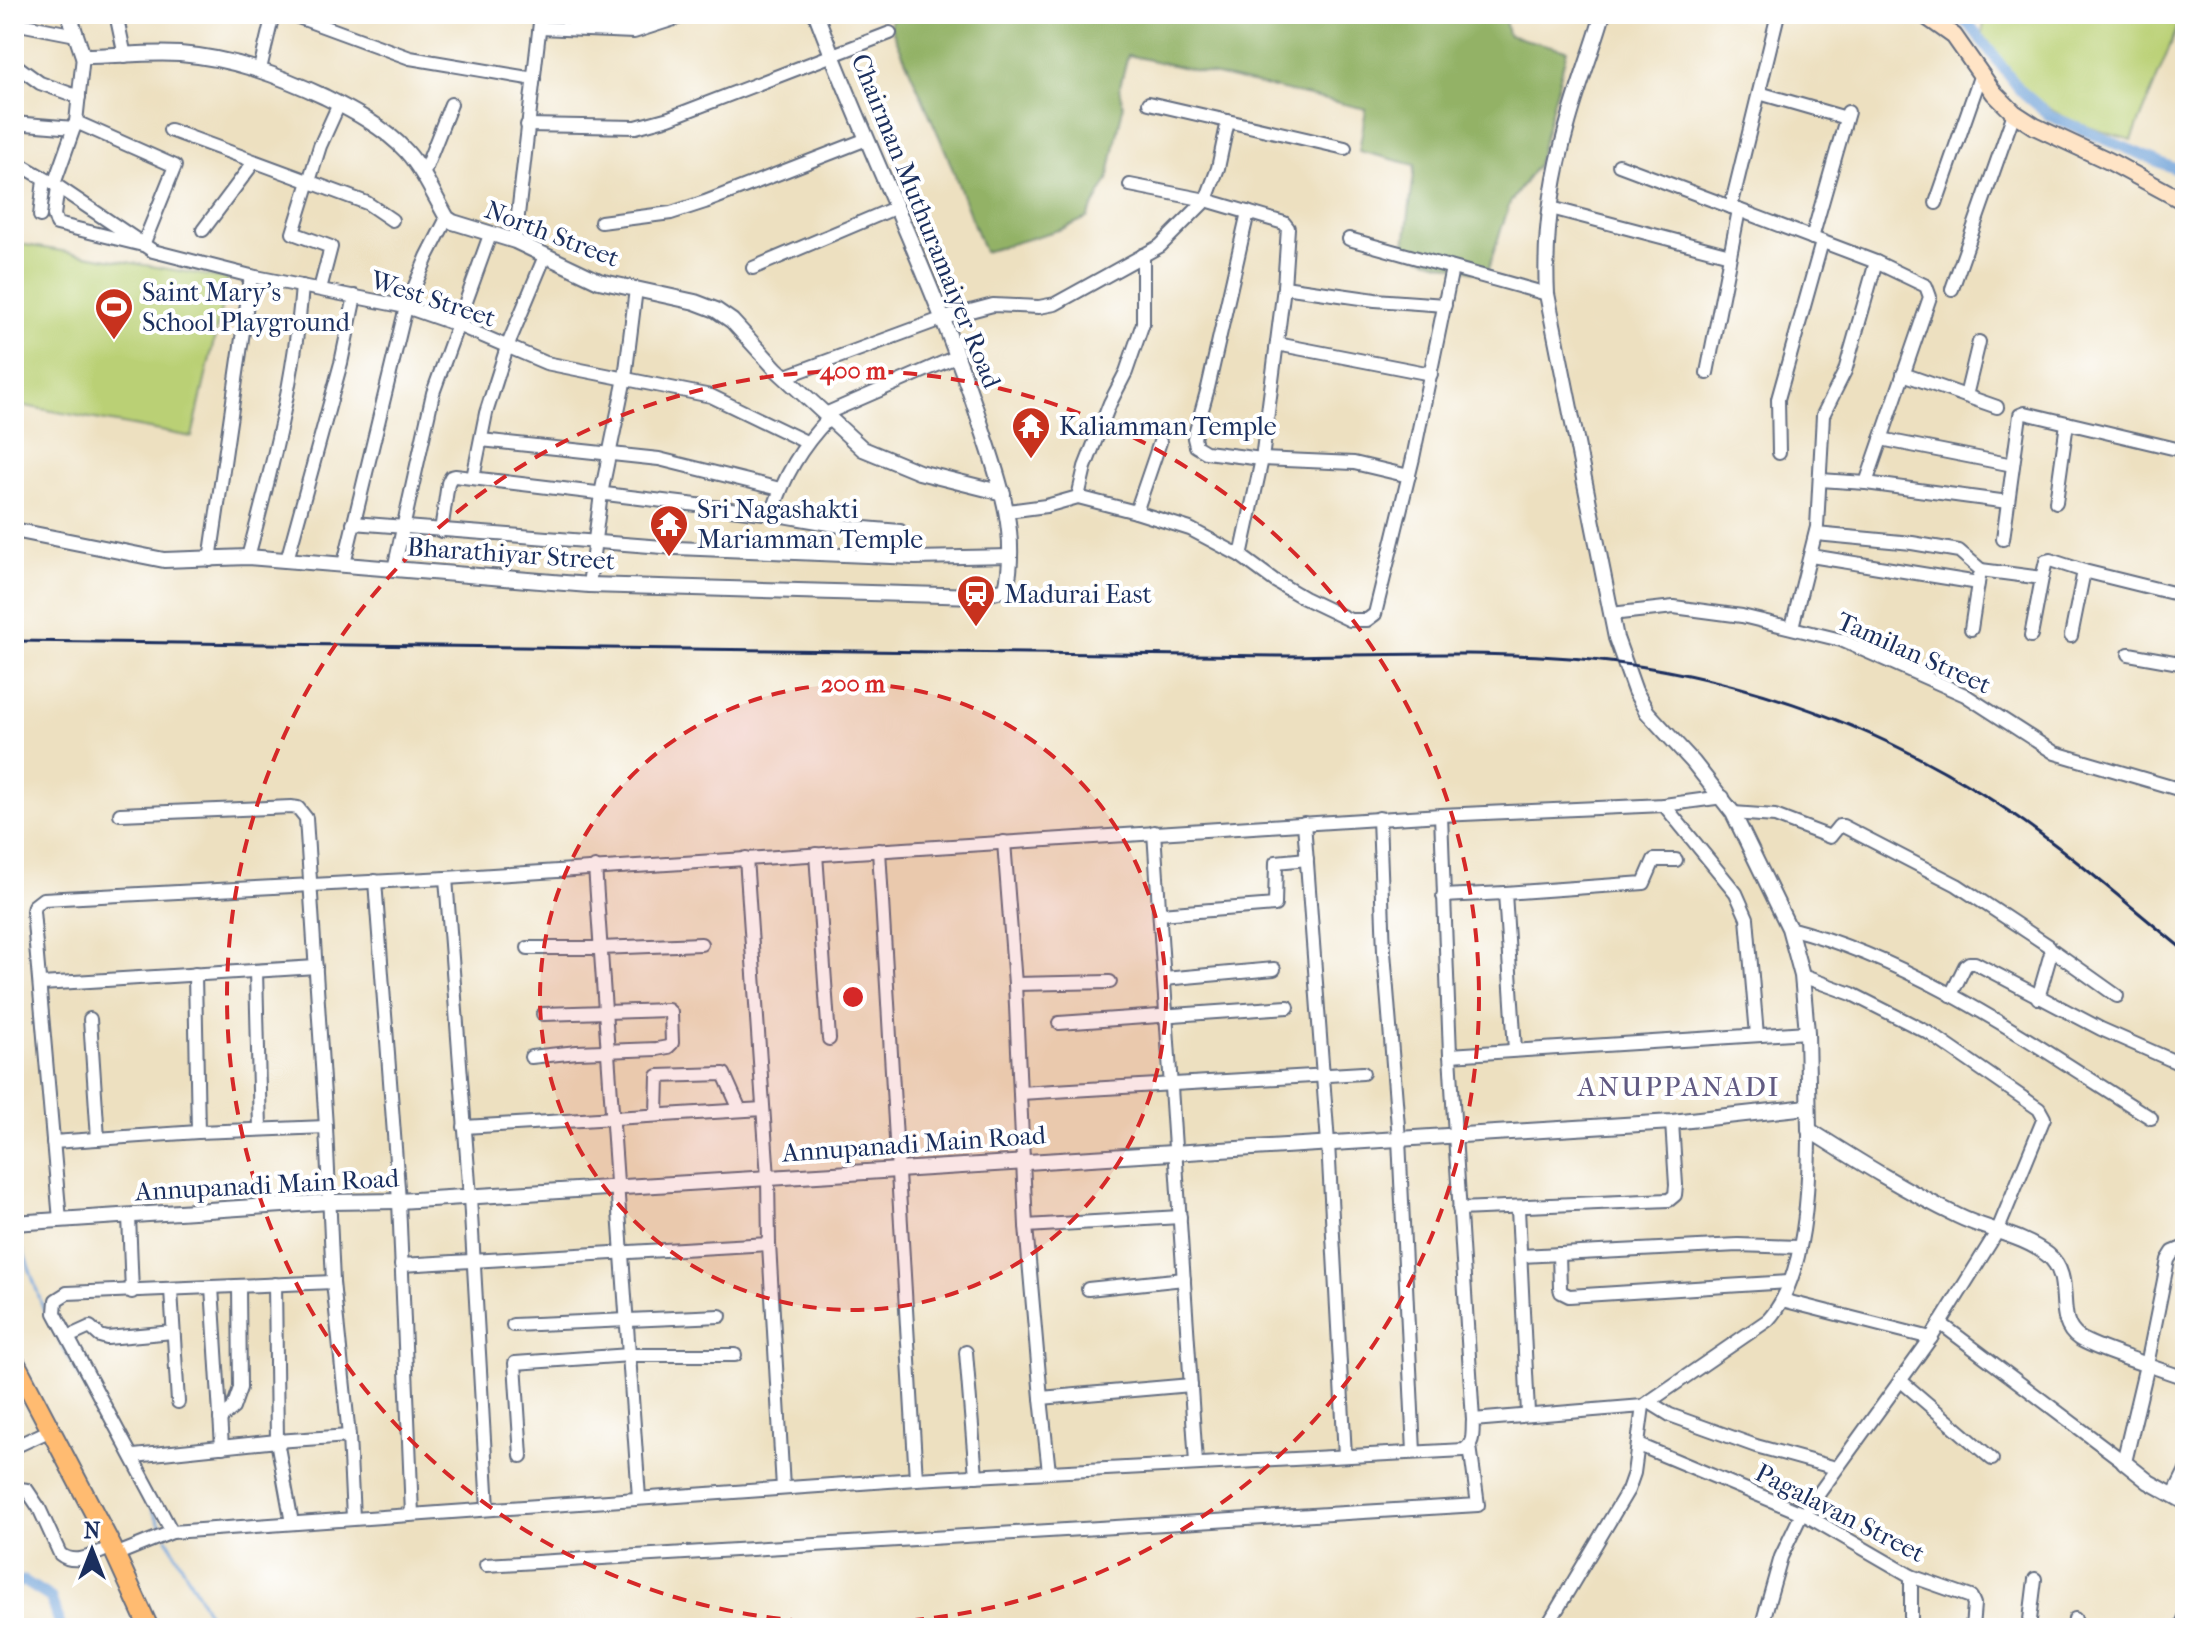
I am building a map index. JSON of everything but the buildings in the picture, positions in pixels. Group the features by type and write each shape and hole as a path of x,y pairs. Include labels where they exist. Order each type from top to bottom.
{"main road":[{"path":"1923,14 1954,36 1994,93 2014,113 2034,126 2184,198"},
{"path":"14,1360 114,1551 149,1628"}],"street":[{"path":"40,216 75,125 83,56 69,14"},
{"path":"116,14 125,56"},
{"path":"260,69 273,14"},
{"path":"290,14 410,58 534,79"},
{"path":"515,241 541,14"},
{"path":"540,28 634,32 690,14"},
{"name":"Chairman Muthuramaiyer Road","path":"816,14 958,356 1008,511 1010,556 1006,589"},
{"path":"1546,1628 1628,1490 1646,1404 1768,1320 1782,1300 1799,1247 1809,1188 1807,1032 1802,976 1789,928 1723,797 1647,712 1635,691 1616,638 1547,294 1551,208 1566,128 1603,14"},
{"path":"1707,373 1730,255 1735,209 1778,14"},
{"path":"14,23 76,35"},
{"path":"527,125 636,127 669,118 890,33"},
{"name":"North Street","path":"83,56 178,54 260,69 339,104 374,124 404,148 447,218 515,241 599,281 695,302 716,310 732,321 784,377 853,442 889,461 919,472 1003,493"},
{"path":"14,64 40,83 79,97"},
{"path":"1936,203 1981,74"},
{"path":"1759,93 1847,115 1778,399 1779,453"},
{"path":"1149,103 1345,148"},
{"path":"320,289 331,247 293,233 320,146 339,104"},
{"path":"423,175 451,104"},
{"path":"1952,289 2014,113"},
{"path":"784,377 944,318 993,305 1039,307 1055,304 1160,246 1206,200 1218,168 1228,121"},
{"path":"14,123 75,125 175,166 143,245 57,224 52,183"},
{"path":"170,130 367,203 392,220"},
{"path":"601,222 682,210 867,139"},
{"name":"West Street","path":"14,161 153,251 251,276 406,307 455,324 546,363 711,396 806,442"},
{"path":"203,230 254,162"},
{"path":"1619,165 1876,262 1929,289 1930,297 1866,483"},
{"path":"1130,185 1206,200 1284,223 1288,228 1284,287 1262,459 1241,556"},
{"path":"753,268 897,207"},
{"path":"1551,208 1730,255"},
{"path":"1248,212 1194,438 1196,446 1206,452 1262,459 1354,463 1409,476"},
{"path":"344,564 406,307 447,218"},
{"path":"394,569 433,393 455,324 490,235"},
{"path":"1349,239 1547,294"},
{"path":"1078,497 1085,467 1110,403 1126,372 1143,323 1143,255"},
{"path":"473,478 486,413 507,347 545,256"},
{"path":"1792,627 1816,534 1823,415 1850,358 1876,262"},
{"path":"1008,511 1046,506 1078,497 1136,512 1190,529 1241,556 1304,598 1350,620 1367,620 1375,614 1409,476 1452,268"},
{"path":"210,560 251,276"},
{"path":"248,557 286,402 298,337 302,286"},
{"path":"1284,287 1375,300 1445,305"},
{"path":"589,585 601,494 625,378 636,289"},
{"path":"287,560 341,363 355,296"},
{"path":"1966,396 1979,342"},
{"path":"1277,344 1431,374"},
{"path":"772,514 780,489 806,442 827,416 958,356"},
{"path":"1903,374 1997,407"},
{"path":"2003,539 2020,415 2025,413 2185,451"},
{"path":"2056,502 2067,423"},
{"path":"1881,439 2013,465"},
{"path":"481,440 611,452 702,468 780,489"},
{"path":"1136,512 1160,442"},
{"path":"441,531 449,479 455,476 900,531 905,539 905,557"},
{"path":"1820,480 2008,502"},
{"path":"353,523 594,544 905,557 1010,556"},
{"name":"Bharathiyar Street","path":"14,530 164,560 248,557 589,585 978,596 1006,589"},
{"path":"1816,534 1959,551 1980,576 1971,629"},
{"path":"1811,556 1980,576 2042,578"},
{"path":"2031,636 2046,561 2185,596"},
{"path":"2071,636 2084,571"},
{"name":"Tamilan Street","path":"1611,614 1674,607 1742,616 1841,640 1965,695 2055,753 2185,791"},
{"path":"2129,654 2185,664"},
{"path":"60,1220 33,911 37,902 43,899 446,878 1379,818 1664,805 1723,797"},
{"path":"1664,805 1744,906 1757,1035"},
{"path":"120,814 272,807 298,808 306,818 333,1282 349,1436 353,1518"},
{"path":"1733,813 1775,816 1826,836 1834,835 1839,826 1843,826 1957,885 2117,996"},
{"path":"486,1565 1478,1505 1470,1446 1473,1420 1450,1055 1441,815"},
{"path":"1379,818 1414,1452"},
{"path":"1304,823 1328,1143 1345,1456"},
{"path":"2185,826 2185,833"},
{"path":"1154,832 1196,1463"},
{"path":"1004,842 1015,984 1026,1226 1049,1472"},
{"path":"879,850 916,1479"},
{"path":"816,854 829,1039"},
{"path":"746,858 768,1178 783,1488"},
{"path":"1160,914 1275,905 1276,862 1307,859"},
{"path":"1443,896 1639,884 1646,880 1654,860 1676,860"},
{"path":"595,867 639,1498"},
{"path":"446,878 470,1197 488,1509"},
{"path":"375,881 399,1201 412,1514"},
{"path":"1505,893 1515,1050"},
{"path":"1789,928 1820,936 1924,979 2151,1118"},
{"path":"528,948 701,944"},
{"path":"2038,998 2051,949"},
{"path":"1951,995 1969,963 1975,963 2101,1029 2185,1066"},
{"path":"41,984 316,967"},
{"path":"1164,979 1274,969"},
{"path":"256,971 260,1129"},
{"path":"195,974 198,1132"},
{"path":"1761,1628 1781,1557 1803,1514 1931,1338 1997,1232 2044,1118 2039,1109 1929,1033 1852,994 1802,976"},
{"path":"1015,984 1110,982"},
{"path":"1059,1023 1288,1007"},
{"path":"531,1057 657,1049 672,1043 671,1013 668,1010 543,1014"},
{"path":"90,1019 98,1139"},
{"path":"1450,1055 1807,1032"},
{"path":"657,1049 657,1114"},
{"path":"1020,1093 1363,1073"},
{"path":"658,1076 724,1074 740,1110"},
{"name":"Annupanadi Main Road","path":"18,1222 1456,1136 1672,1122 1808,1107"},
{"path":"464,1127 763,1109"},
{"path":"1459,1209 1518,1209 1669,1200 1675,1195 1676,1185 1672,1122"},
{"path":"53,1142 326,1127"},
{"path":"1809,1130 1884,1178 1962,1218 2035,1247 2058,1266 2063,1277 2068,1327 2079,1338 2185,1378"},
{"path":"1518,1209 1528,1413"},
{"path":"129,1216 132,1292"},
{"path":"1026,1226 1180,1217"},
{"path":"401,1265 769,1244"},
{"path":"1521,1256 1738,1245 1799,1247"},
{"path":"2124,1462 2168,1260 2173,1252 2185,1247"},
{"path":"1559,1254 1560,1288 1569,1296 1789,1282"},
{"path":"1088,1289 1184,1279"},
{"path":"166,1533 134,1456 68,1337 54,1305 60,1295 333,1282"},
{"path":"275,1284 277,1441 292,1523"},
{"path":"220,1419 233,1408 240,1388 239,1286"},
{"path":"212,1287 222,1447"},
{"path":"171,1290 178,1402"},
{"path":"1782,1300 1931,1338"},
{"path":"513,1325 720,1316"},
{"path":"1940,1323 2149,1482 2179,1499 2185,1472"},
{"path":"68,1337 90,1327 107,1338 173,1332"},
{"path":"966,1352 976,1476"},
{"path":"521,1456 515,1363 630,1355 735,1355"},
{"path":"1900,1380 1992,1459"},
{"path":"1041,1398 1191,1385"},
{"path":"1473,1420 1646,1404 1756,1446 1836,1468"},
{"path":"14,1447 51,1430"},
{"path":"134,1456 349,1436"},
{"name":"Pagalavan Street","path":"1639,1445 1803,1514 1911,1576 1971,1597 1974,1604 1972,1628"},
{"path":"14,1488 27,1490 39,1508 60,1554 66,1559 79,1560 166,1533 916,1479 1464,1450 1470,1446"},
{"path":"1911,1576 1911,1628"},
{"path":"2029,1628 2035,1579"},
{"path":"2181,1628 2185,1617"}],"green space":[{"path":"894,14 1111,14 1112,18 1205,14 1504,14 1508,35 1567,50 1537,165 1510,203 1486,275 1404,253 1415,165 1359,151 1366,109 1128,55 1120,86 1123,107 1108,180 1087,218 1062,229 984,252 946,152 890,25"},
{"path":"1986,14 2183,14 2132,140 2065,117 2029,93 1982,33"},
{"name":"Saint Mary's School Playground","path":"14,243 228,279 192,437 14,404"}],"waterway":[{"path":"1957,14 1973,29 2020,90 2050,116 2185,173"},
{"path":"16,1230 45,1314 164,1531"},
{"path":"167,1538 216,1628"},
{"path":"14,1583 24,1581 51,1598 61,1628"}],"railway":[{"path":"14,641 1277,656 1474,654 1553,657 1643,667 1694,676 1793,704 1841,722 1934,766 2033,828 2185,951"}],"place":[{"name":"Saint Mary's School Playground","path":"114,341"},
{"name":"Kaliamman Temple","path":"1031,460"},
{"name":"Sri Nagashakti Mariamman Temple","path":"669,558"},
{"name":"Madurai East","path":"976,628"}],"district":[{"name":"ANUPPANADI","path":"1679,1086"}]}
